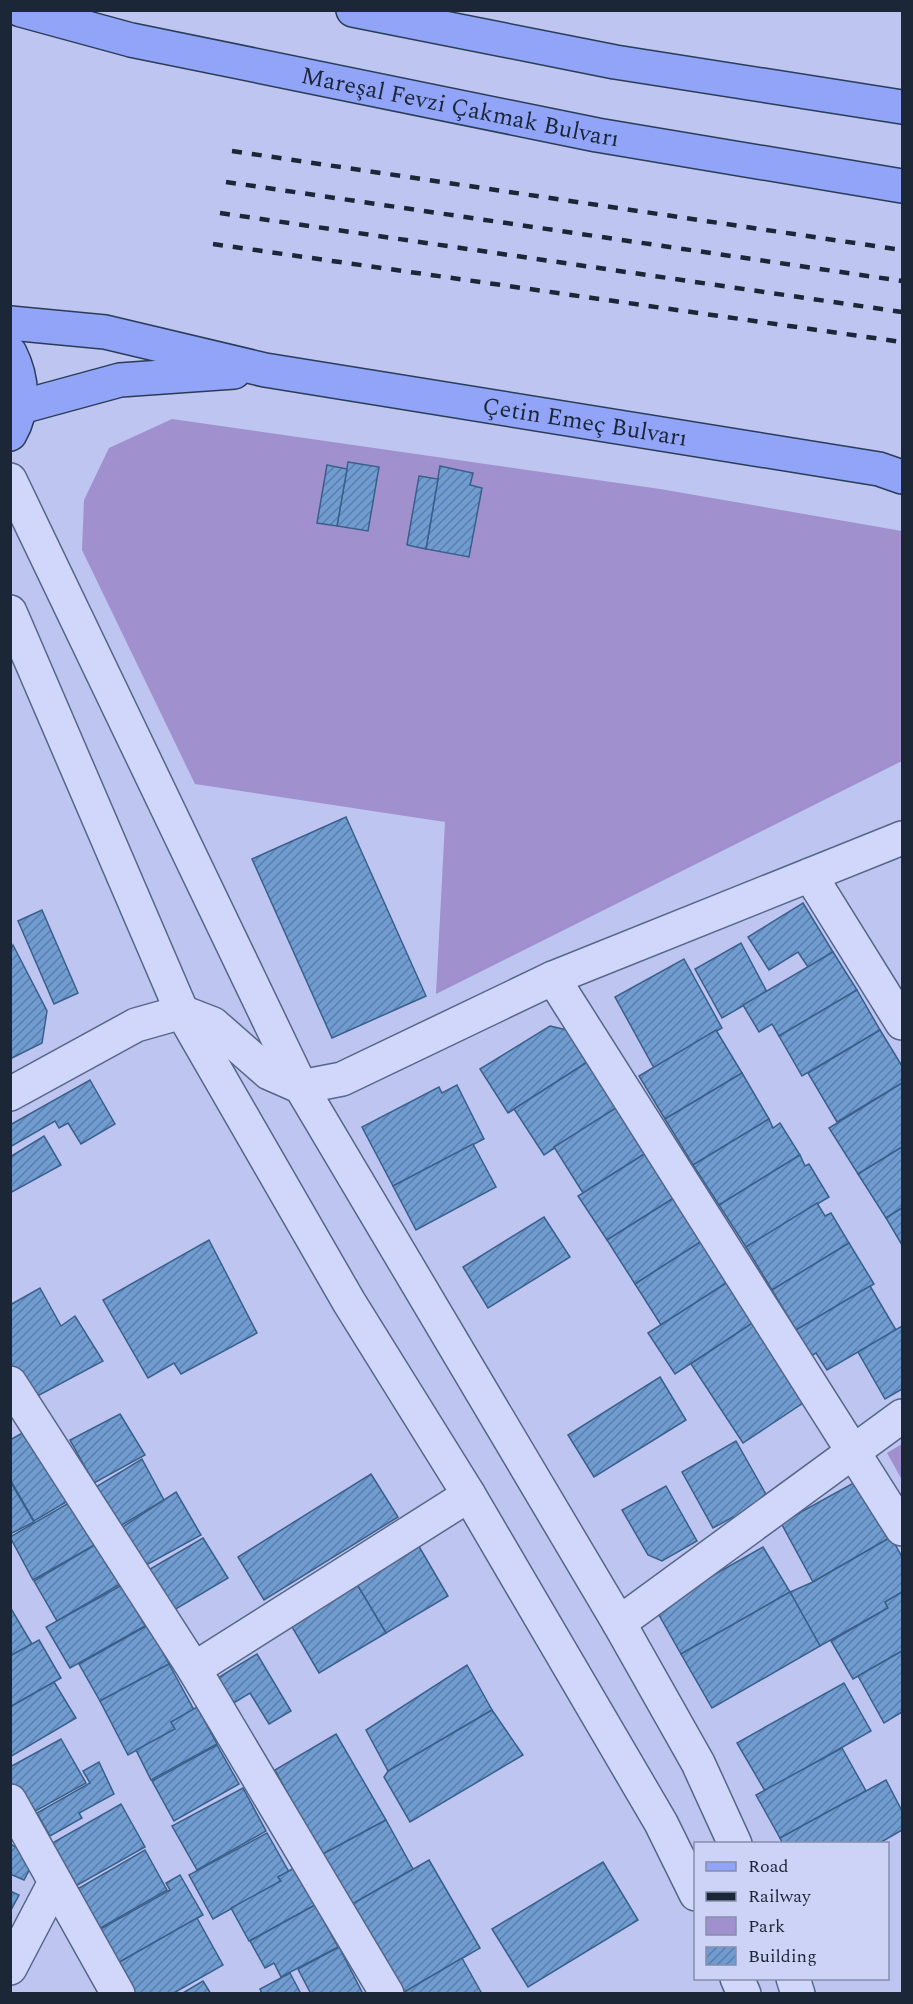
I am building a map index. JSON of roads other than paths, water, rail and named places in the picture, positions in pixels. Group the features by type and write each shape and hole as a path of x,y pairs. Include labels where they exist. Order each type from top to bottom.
{"main road":[{"name":"Mareşal Fevzi Çakmak Bulvarı","path":"21,10 130,40 597,135 903,186"},
{"path":"353,10 615,62 903,107"},
{"name":"Çetin Emeç Bulvarı","path":"10,323 105,332 265,370 635,428 879,469 903,477"},
{"path":"10,353 21,380 16,420"},
{"name":"Çetin Emeç Bulvarı","path":"16,420 120,380 265,370"}],"street":[{"path":"10,480 301,1087 620,1623 698,1763 734,1842"},
{"path":"10,612 182,1012 349,1302 469,1495 661,1823 694,1890"},
{"path":"10,1094 136,1025 182,1012 213,1024 268,1072 301,1087 342,1079 552,978 903,838"},
{"path":"810,875 903,1023"},
{"path":"552,978 855,1450 903,1529"},
{"path":"10,1383 195,1670 387,1994"},
{"path":"620,1623 903,1416"},
{"path":"195,1670 469,1495"},
{"path":"10,1801 118,1994"},
{"path":"10,1968 55,1882"},
{"path":"738,1980 744,1994"}],"railway":[{"path":"232,151 902,250"},
{"path":"226,182 902,281"},
{"path":"220,213 902,312"},
{"path":"213,244 902,342"}]}
